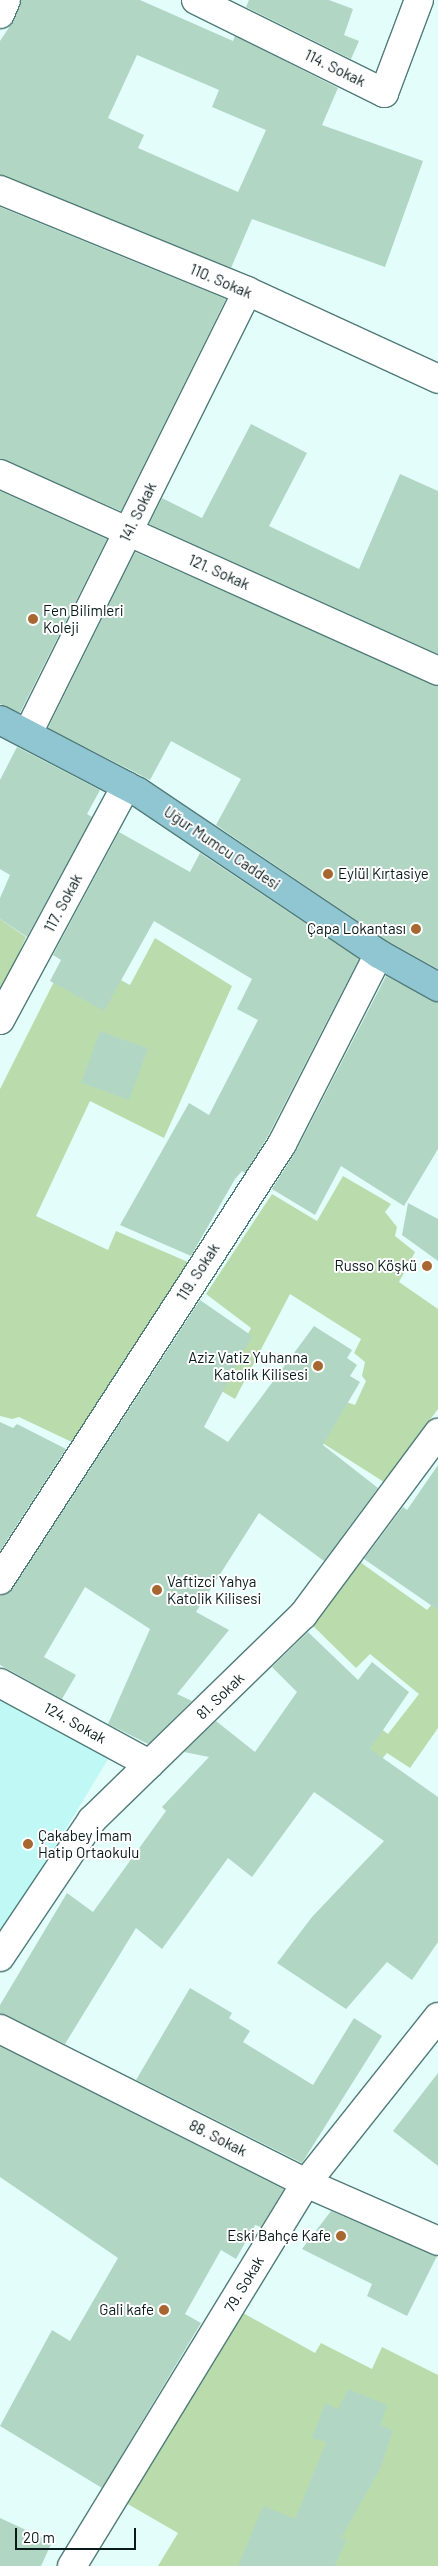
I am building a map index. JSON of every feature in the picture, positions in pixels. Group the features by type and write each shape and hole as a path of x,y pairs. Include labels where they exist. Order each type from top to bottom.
{"main road":[{"name":"Uğur Mumcu Caddesi","path":"0,720 126,786 379,954 438,987"}],"street":[{"path":"0,14 6,0"},
{"name":"114. Sokak","path":"196,0 384,93 419,0"},
{"name":"110. Sokak","path":"0,190 247,291 438,379"},
{"name":"141. Sokak","path":"28,733 247,291"},
{"name":"121. Sokak","path":"0,474 438,672"},
{"name":"117. Sokak","path":"0,1020 126,786"},
{"name":"119. Sokak","path":"0,1580 282,1144 379,954"},
{"name":"81. Sokak","path":"0,1957 92,1820 303,1615 438,1433"},
{"name":"124. Sokak","path":"0,1682 149,1764"},
{"name":"79. Sokak","path":"72,2566 306,2183 438,2017"},
{"name":"88. Sokak","path":"0,2029 306,2183 438,2241"}],"shaded area":[{"name":"Çakabey İmam Hatip Ortaokulu","path":"0,1691 113,1751 0,1937"}],"green space":[{"path":"0,919 26,937 0,996"},
{"path":"155,938 232,986 164,1138 90,1101 36,1216 108,1250 116,1231 188,1262 74,1443 19,1417 12,1419 0,1416 0,1089 69,952 130,985"},
{"path":"343,1176 391,1204 385,1212 397,1227 395,1236 415,1252 399,1282 438,1309 438,1409 384,1482 321,1442 343,1401 355,1405 366,1381 362,1376 365,1362 354,1353 361,1339 290,1294 235,1399 218,1389 251,1328 206,1294 272,1194 317,1221"},
{"path":"360,1562 427,1610 438,1597 438,1728 410,1768 387,1753 381,1760 326,1721 344,1700 388,1734 419,1694 370,1654 356,1668 309,1622"},
{"path":"236,2309 315,2353 321,2343 372,2369 382,2347 438,2375 438,2566 158,2566 178,2533 119,2499"}],"building":[{"path":"21,0 140,0 233,41 235,36 338,88 322,125 423,161 385,267 252,219 231,268 0,175 0,41 14,20","holes":["137,55 219,90 212,107 266,130 238,192 138,148 144,135 108,118"]},
{"path":"249,0 329,0 353,9 344,35 359,41 351,59 246,7"},
{"path":"0,207 226,299 121,511 0,459"},
{"path":"251,424 307,453 269,526 359,569 400,474 438,491 438,654 149,524 162,498 202,518"},
{"name":"Fen Bilimleri Koleji","path":"0,491 107,539 20,713 0,704"},
{"path":"135,552 438,686 438,969 387,941 216,825 241,779 171,741 150,780 48,728"},
{"path":"17,747 100,790 87,814 92,817 27,937 0,919 0,898 10,875 0,869 0,780"},
{"path":"119,832 190,872 200,853 359,959 268,1136 245,1173 242,1171 235,1179 191,1256 120,1225 189,1103 209,1115 258,1020 237,1009 252,979 154,921 104,1011 50,981 61,960 53,955"},
{"path":"386,976 438,1003 438,1149 404,1206 341,1166 315,1215 272,1189 296,1151"},
{"path":"100,1031 148,1048 129,1100 81,1083"},
{"path":"408,1203 438,1219 438,1261 402,1235"},
{"path":"200,1300 252,1336 204,1427 228,1442 314,1326 352,1350 347,1358 357,1365 350,1376 360,1382 323,1445 378,1488 324,1561 259,1513 196,1612 229,1630 177,1694 192,1701 148,1744 108,1724 150,1629 85,1587 44,1657 76,1675 62,1699 0,1665 0,1596 13,1588"},
{"path":"0,1422 13,1428 17,1424 66,1449 0,1551"},
{"path":"438,1465 438,1610 364,1559 403,1507 407,1510"},
{"path":"308,1632 358,1680 372,1662 409,1692 370,1749 438,1797 438,1942 412,1980 387,1962 346,2009 277,1963 312,1917 384,1841 314,1792 252,1877 228,1858 162,1949 136,1928 65,2044 0,2014 0,2005 67,1893 93,1912 166,1811 162,1807 209,1757 184,1752 216,1721 255,1752 297,1692 272,1667"},
{"path":"190,1988 232,2013 229,2018 250,2031 243,2042 313,2085 354,2018 382,2036 302,2163 136,2080"},
{"path":"0,2046 284,2189 261,2227 255,2225 236,2259 221,2250 185,2314 201,2323 102,2488 0,2426 52,2330 70,2341 118,2258 0,2177"},
{"path":"438,2073 438,2166 393,2131"},
{"path":"331,2211 437,2256 407,2316 367,2296 372,2284 302,2249"},
{"path":"348,2389 387,2405 381,2425 393,2431 380,2469 341,2538 346,2540 335,2566 238,2566 263,2506 295,2519 326,2442 312,2438 325,2403 338,2409"},
{"path":"0,2518 52,2542 41,2566 0,2566"}],"place":[{"name":"Fen Bilimleri Koleji","path":"33,619"},
{"name":"Eylül Kırtasiye","path":"328,874"},
{"name":"Çapa Lokantası","path":"416,929"},
{"name":"Russo Köşkü","path":"427,1266"},
{"name":"Aziz Vatiz Yuhanna Katolik Kilisesi","path":"318,1366"},
{"name":"Vaftizci Yahya Katolik Kilisesi","path":"157,1590"},
{"name":"Çakabey İmam Hatip Ortaokulu","path":"28,1844"},
{"name":"Eski Bahçe Kafe","path":"341,2236"},
{"name":"Gali kafe","path":"164,2310"}]}
